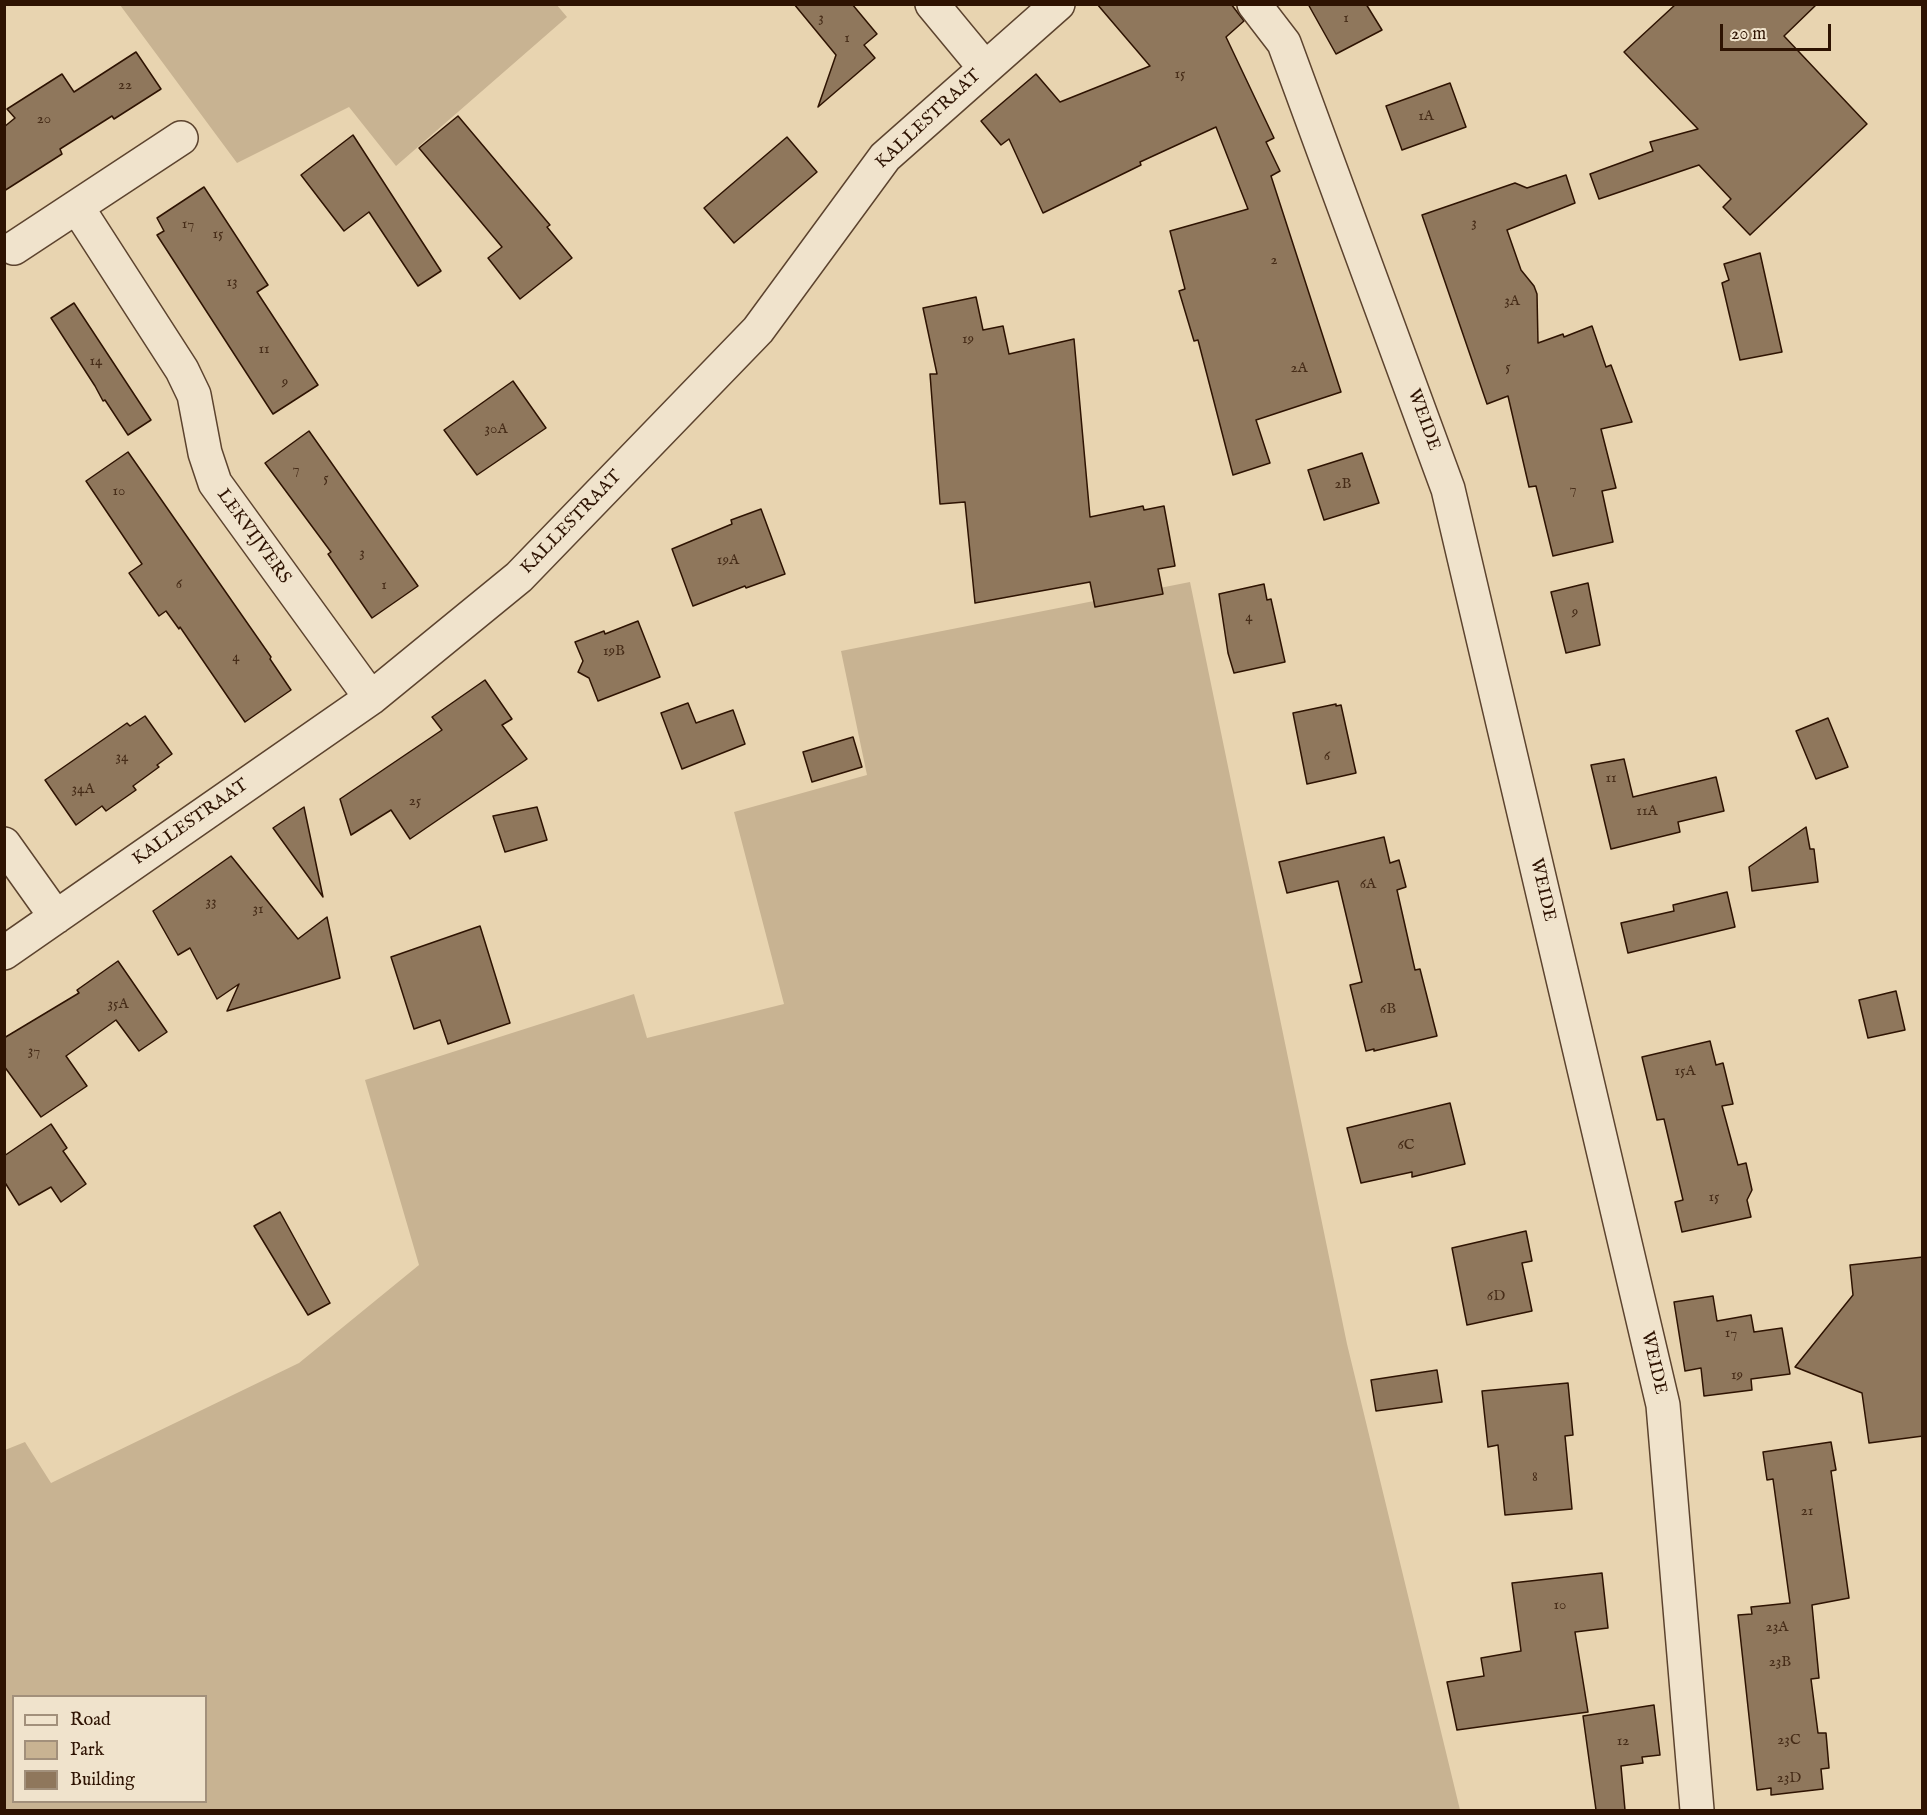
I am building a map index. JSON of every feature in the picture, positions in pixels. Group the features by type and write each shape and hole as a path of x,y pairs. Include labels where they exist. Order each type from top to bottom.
{"street":[{"path":"932,4 985,68"},
{"name":"KALLESTRAAT","path":"4,953 370,698 519,578 758,330 885,157 1058,4"},
{"name":"WEIDE","path":"1254,4 1284,44 1451,501 1663,1405 1697,1810"},
{"path":"15,248 181,138"},
{"name":"LEKVIJVERS","path":"77,207 186,378 194,395 205,453 214,483 370,698"},
{"path":"4,844 56,917"}],"green space":[{"path":"556,4 567,17 396,166 349,107 237,163 120,5"},
{"path":"1190,582 1347,1344 1460,1810 5,1810 5,1450 25,1442 51,1483 299,1363 419,1265 365,1080 634,994 647,1038 784,1004 734,812 867,775 841,651"}],"building":[{"path":"794,4 852,4 877,34 864,45 875,58 818,107 836,55"},
{"path":"1097,4 1231,4 1244,21 1226,37 1274,138 1266,142 1280,171 1271,176 1341,392 1256,420 1270,463 1233,475 1198,340 1194,341 1179,291 1185,289 1170,231 1248,209 1216,127 1140,162 1141,165 1043,213 1009,139 1001,145 981,121 1036,74 1060,102 1150,66"},
{"path":"1308,4 1366,4 1382,30 1336,54"},
{"path":"1676,4 1817,4 1784,36 1867,124 1750,235 1723,207 1731,199 1699,165 1599,199 1590,174 1653,151 1650,142 1698,129 1624,52"},
{"path":"136,52 161,89 114,119 112,116 60,149 62,154 4,191 4,127 15,118 7,109 62,74 74,92"},
{"path":"1450,83 1466,127 1402,150 1386,106"},
{"path":"458,116 550,225 547,227 572,258 520,299 488,258 502,247 419,148"},
{"path":"353,135 441,271 418,286 369,212 344,231 301,175"},
{"path":"787,137 817,172 734,243 704,208"},
{"path":"1566,175 1575,203 1507,230 1521,270 1534,286 1537,294 1538,343 1563,334 1564,337 1592,326 1606,367 1611,365 1632,422 1601,429 1616,488 1602,491 1613,542 1553,556 1536,486 1529,487 1508,396 1487,404 1422,215 1515,183 1527,188"},
{"path":"204,187 268,285 257,292 318,385 273,414 157,235 164,231 157,218"},
{"path":"1760,253 1782,352 1740,360 1722,283 1729,280 1724,264"},
{"path":"976,297 983,330 1003,326 1009,354 1074,339 1090,517 1143,506 1144,510 1164,506 1175,566 1158,569 1163,594 1095,607 1090,582 975,603 965,502 940,504 930,374 937,374 923,308"},
{"path":"74,303 151,420 128,435 105,400 103,401 51,318"},
{"path":"513,381 546,428 477,475 444,430"},
{"path":"309,431 418,586 372,618 328,554 331,552 265,463"},
{"path":"128,452 271,657 270,659 291,690 245,722 180,627 179,629 166,611 159,616 129,573 142,564 86,481"},
{"path":"1362,453 1379,503 1324,520 1308,470"},
{"path":"761,509 785,574 746,588 745,586 693,606 672,549 732,524 731,520"},
{"path":"1588,583 1600,645 1566,653 1551,592"},
{"path":"1264,584 1267,600 1271,599 1285,662 1234,673 1228,653 1219,594"},
{"path":"638,621 660,677 598,701 589,678 578,672 583,661 575,642 604,631 605,634"},
{"path":"485,680 512,719 502,725 527,759 410,839 391,810 351,835 340,799 442,730 432,717"},
{"path":"688,703 696,723 733,710 745,744 682,769 661,713"},
{"path":"1336,704 1336,706 1341,705 1356,773 1307,784 1293,713"},
{"path":"145,716 172,754 157,765 159,767 133,786 136,790 106,811 102,806 76,825 45,780 127,723 130,726"},
{"path":"1828,718 1848,767 1816,779 1796,731"},
{"path":"853,737 862,767 812,782 803,752"},
{"path":"1624,759 1633,797 1716,777 1724,811 1678,822 1680,832 1611,849 1591,765"},
{"path":"304,807 323,897 273,828"},
{"path":"537,807 547,840 505,852 493,816"},
{"path":"1806,827 1810,849 1814,849 1818,882 1752,891 1749,867"},
{"path":"1384,837 1390,863 1399,860 1406,887 1397,890 1415,970 1420,969 1437,1036 1366,1051 1350,985 1362,982 1338,881 1287,893 1279,862"},
{"path":"231,856 298,939 327,917 340,978 227,1011 239,984 217,999 190,948 178,955 153,911"},
{"path":"1727,892 1735,927 1628,953 1621,923 1674,911 1673,905"},
{"path":"480,926 510,1023 448,1044 440,1020 414,1029 391,957"},
{"path":"118,961 167,1032 139,1051 116,1020 66,1056 87,1086 41,1117 4,1066 4,1038 79,993 77,990"},
{"path":"1896,991 1905,1030 1868,1038 1859,1000"},
{"path":"1710,1041 1716,1065 1723,1063 1733,1104 1722,1106 1738,1165 1746,1163 1752,1190 1747,1200 1751,1217 1682,1232 1675,1202 1683,1200 1664,1119 1657,1120 1642,1057"},
{"path":"1450,1103 1465,1164 1412,1177 1412,1172 1361,1183 1347,1128"},
{"path":"51,1124 67,1148 63,1151 86,1184 61,1202 51,1187 19,1205 4,1181 4,1156"},
{"path":"280,1212 330,1303 308,1315 254,1226"},
{"path":"1526,1231 1532,1261 1522,1263 1532,1311 1467,1325 1452,1248"},
{"path":"1923,1257 1923,1436 1869,1443 1862,1393 1795,1367 1853,1295 1850,1265"},
{"path":"1713,1296 1717,1321 1751,1315 1754,1332 1782,1328 1790,1374 1751,1379 1752,1390 1704,1396 1701,1368 1685,1371 1674,1302"},
{"path":"1437,1370 1442,1402 1376,1411 1371,1380"},
{"path":"1568,1383 1573,1435 1565,1436 1572,1509 1505,1515 1498,1445 1488,1447 1482,1391"},
{"path":"1831,1442 1836,1470 1831,1471 1849,1598 1812,1605 1819,1678 1811,1679 1818,1733 1826,1733 1829,1768 1821,1769 1823,1789 1771,1795 1771,1788 1757,1790 1738,1615 1752,1614 1751,1607 1790,1603 1773,1479 1767,1480 1763,1452"},
{"path":"1602,1573 1608,1628 1575,1632 1588,1712 1457,1730 1447,1682 1484,1676 1481,1658 1521,1651 1512,1583"},
{"path":"1654,1705 1660,1755 1642,1757 1643,1763 1621,1766 1625,1810 1596,1810 1583,1716"}]}
